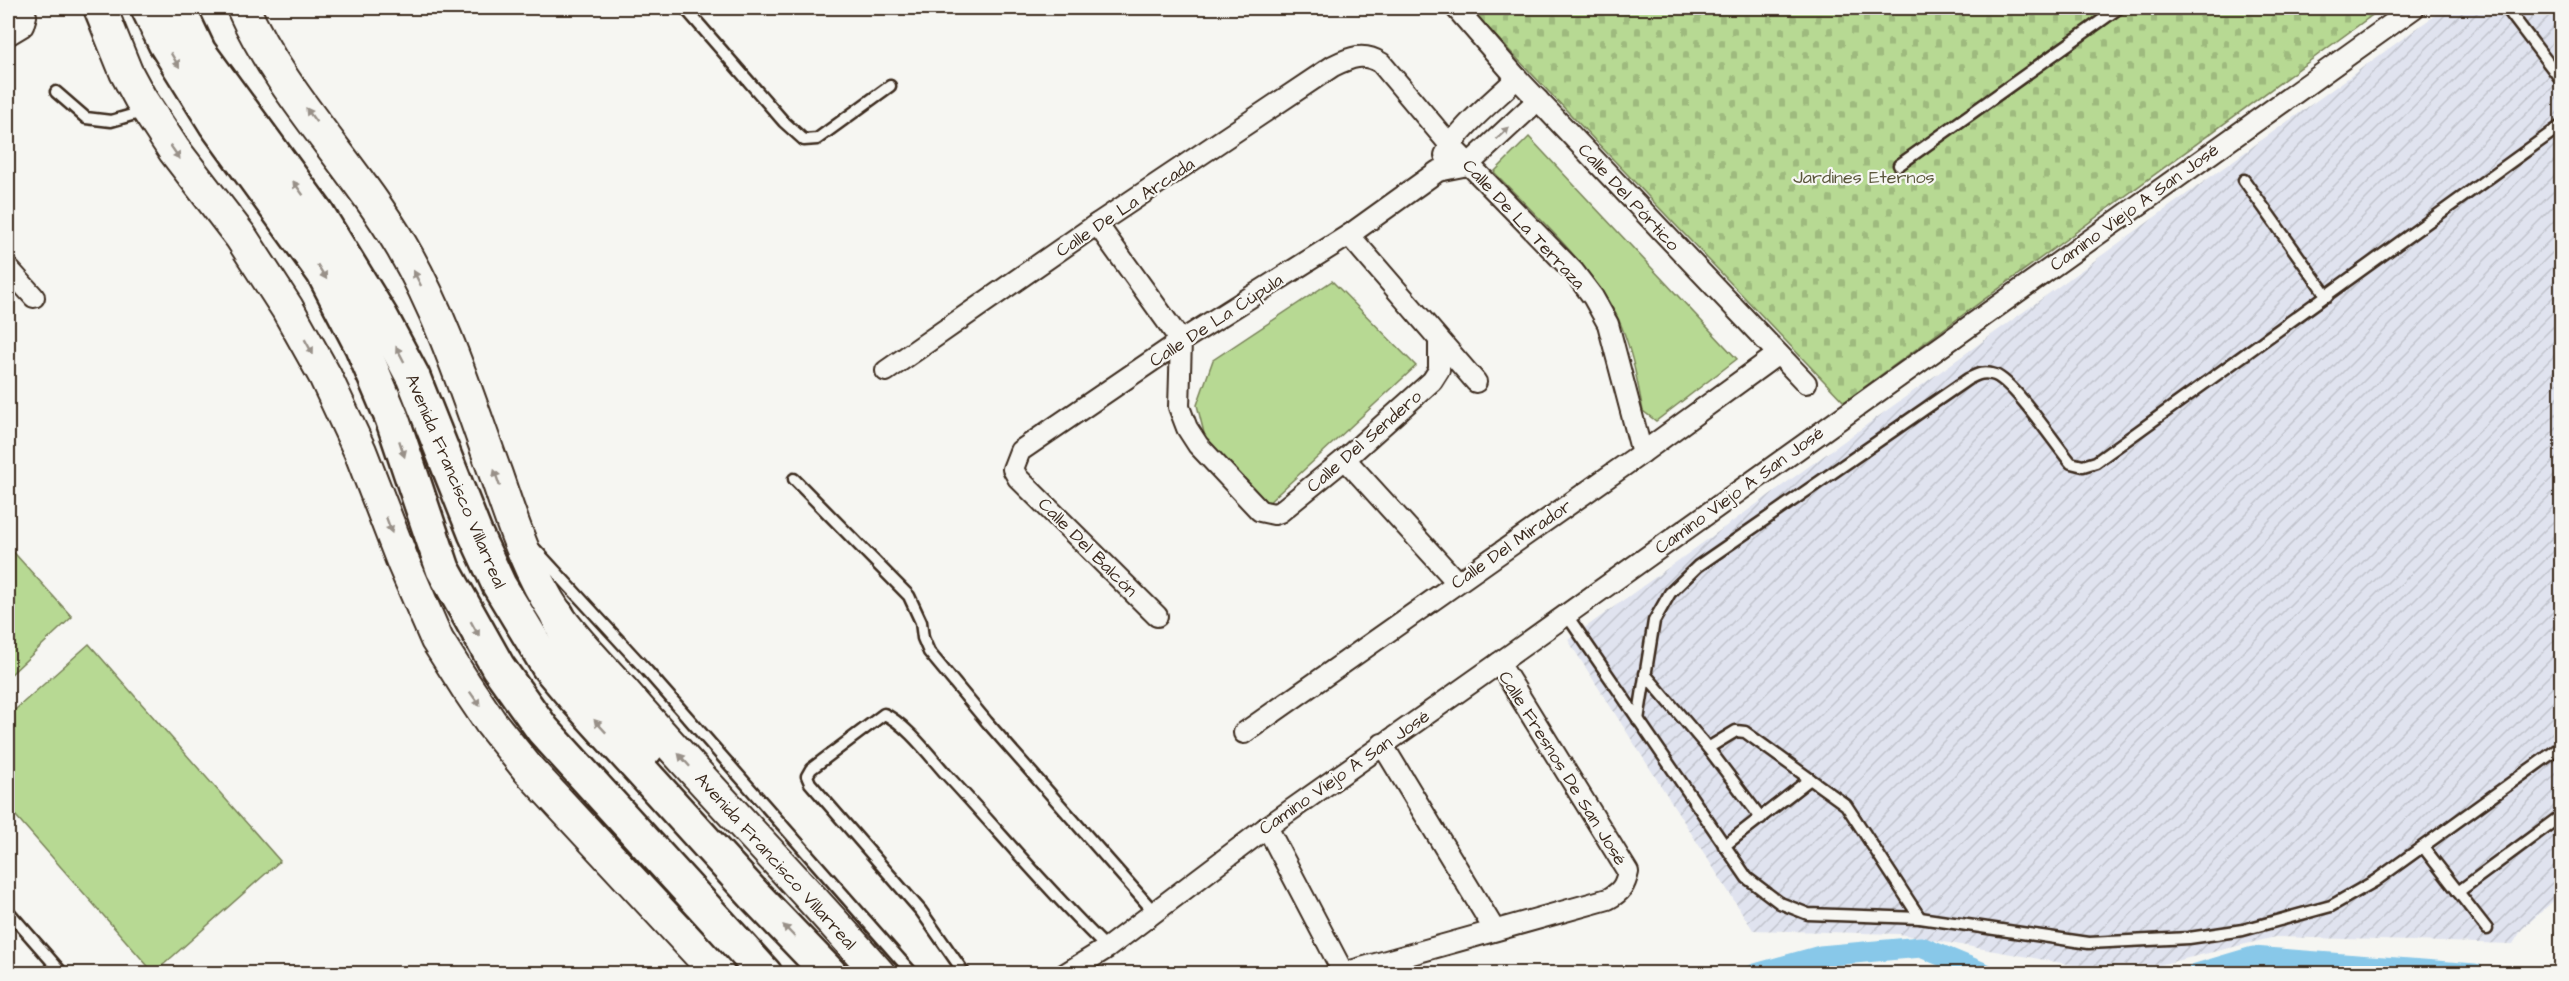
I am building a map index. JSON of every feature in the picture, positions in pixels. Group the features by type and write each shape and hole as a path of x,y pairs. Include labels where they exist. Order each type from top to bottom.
{"highway":[{"name":"Avenida Francisco Villarreal","path":"148,8 165,43 215,123 282,214 328,282 362,347 392,418 443,569 498,668 550,738 765,974"},
{"name":"Avenida Francisco Villarreal","path":"178,8 199,52 317,213 381,316 413,377 475,533 499,585 535,646 574,698 756,897 830,974"},
{"path":"557,615 575,653 756,897"}],"main road":[{"path":"100,8 126,72 148,110 174,150 242,237 287,308 325,376 360,451 403,562 437,640 466,686 491,723 528,768 718,974"},
{"name":"Avenida Francisco Villarreal","path":"243,8 253,30 275,65 347,165 402,247 442,327 513,524 538,580 557,615 657,730 879,974"}],"street":[{"path":"8,35 22,26 26,16 21,8"},
{"name":"Calle Del Pórtico","path":"1456,8 1517,78 1806,383"},
{"name":"Camino Viejo A San José","path":"1065,974 1107,948 1267,826 1499,663 2414,8"},
{"name":"Calle De La Arcada","path":"886,371 1097,224 1333,66 1357,56 1370,56"},
{"name":"Calle De La Terraza","path":"1370,56 1380,63 1468,165 1574,272 1593,297 1608,324 1642,453"},
{"name":"Calle De La Cúpula","path":"1438,171 1450,145 1517,78"},
{"path":"1468,165 1538,100"},
{"name":"Calle De La Cúpula","path":"1018,478 1013,469 1020,451 1028,444 1181,341 1349,235 1438,171 1468,165"},
{"path":"1097,224 1181,341"},
{"path":"1349,235 1439,342 1476,382"},
{"path":"8,268 34,297"},
{"name":"Calle Del Sendero","path":"1181,341 1179,407 1187,428 1198,445 1260,511 1274,514 1280,512 1345,459 1432,381 1439,370 1441,357 1439,342"},
{"name":"Calle Del Mirador","path":"1244,733 1642,453 1778,354"},
{"path":"1345,459 1457,582"},
{"name":"Calle Del Balcón","path":"1018,478 1157,616"},
{"name":"Calle Fresnos De San José","path":"1494,929 1608,899 1619,893 1626,884 1628,872 1499,663"},
{"path":"1267,826 1343,973 1494,929 1382,744"}],"lane":[{"path":"685,8 784,122 804,140 817,139 891,86"},
{"path":"1899,165 2119,8"},
{"path":"2508,10 2562,81"},
{"path":"56,92 86,118 111,121 148,110"},
{"path":"1638,720 1654,621 1670,593 1681,581 1698,566 1968,379 1983,372 1996,376 2010,387 2071,464 2083,466 2110,454 2562,125"},
{"path":"2244,180 2327,296"},
{"path":"794,478 909,596 921,622 923,638 929,651 987,722 1155,913"},
{"path":"513,524 663,688 913,974"},
{"path":"1566,614 1747,878 1780,903 1808,914 1920,918 2089,943 2189,938 2243,930 2331,906 2375,881 2424,848 2562,746"},
{"path":"1645,674 1708,748 1761,818"},
{"path":"965,974 921,911 842,821 807,776 811,769 884,714 893,719 926,751 1043,882 1107,948"},
{"path":"1708,748 1736,731 1745,732 1828,790 1845,805 1920,918"},
{"path":"1724,846 1810,779"},
{"path":"2457,892 2562,815"},
{"path":"2424,848 2487,929"},
{"path":"8,911 63,974"}],"shaded area":[{"path":"2445,8 2561,8 2561,894 2522,929 2513,944 2275,937 2159,965 2073,965 1899,934 1753,930 1568,640"}],"green space":[{"name":"Jardines Eternos","path":"1469,8 2382,8 1844,402"},
{"path":"1529,137 1737,359 1656,421 1643,411 1626,337 1616,314 1604,295 1560,240 1494,172"},
{"path":"1332,281 1416,366 1266,505 1207,445 1197,405 1213,360"},
{"path":"8,546 72,617 8,677"},
{"path":"89,644 280,861 154,973 8,807 8,716"}],"waterway":[{"path":"1755,974 1820,956 1921,947 1986,974"},
{"path":"2196,974 2253,957 2475,974"}]}
